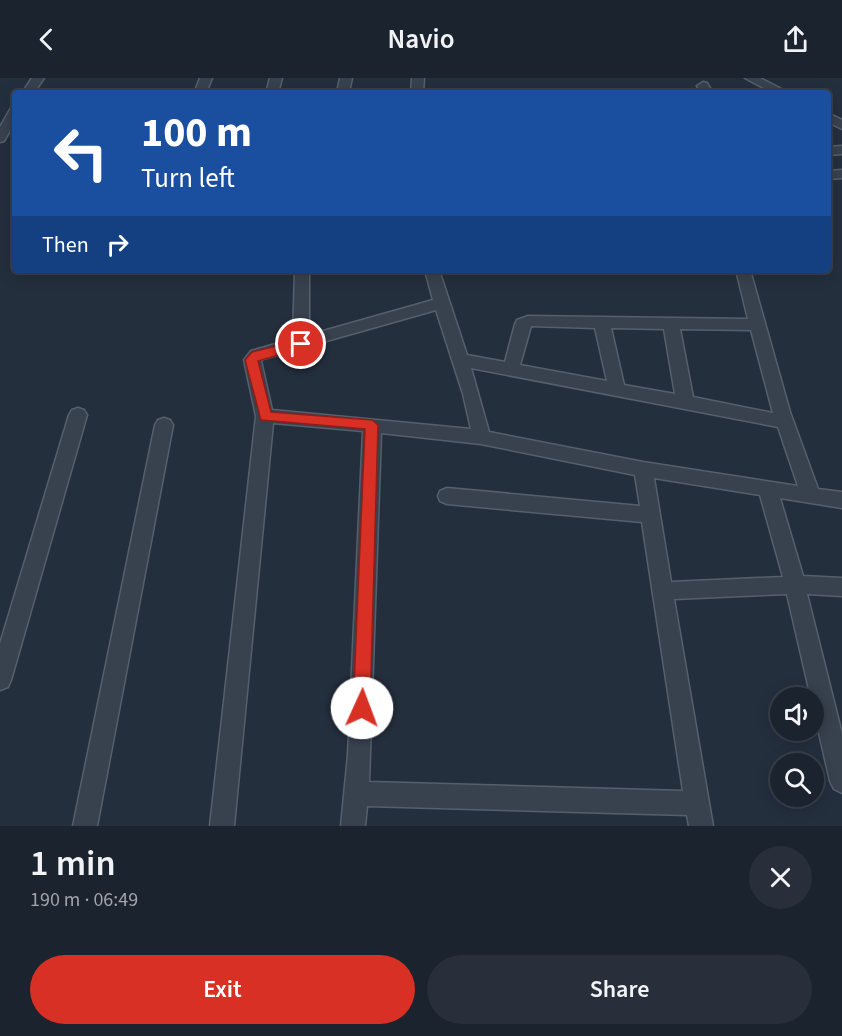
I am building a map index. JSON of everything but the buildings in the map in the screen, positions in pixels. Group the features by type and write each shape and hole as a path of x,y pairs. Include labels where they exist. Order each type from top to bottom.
{"street":[{"path":"756,81 776,78"},
{"path":"756,81 776,90"},
{"path":"0,138 12,116"},
{"path":"301,344 302,273"},
{"path":"433,273 476,410 481,437"},
{"path":"744,273 783,421 811,495"},
{"path":"222,826 263,406 252,360 257,355 442,303"},
{"path":"511,369 523,324 528,321 757,325"},
{"path":"602,322 618,390"},
{"path":"671,324 685,402"},
{"path":"456,347 511,369 783,421"},
{"path":"263,406 372,425 481,437 643,469 842,500"},
{"path":"0,680 78,415"},
{"path":"353,826 360,755 372,425"},
{"path":"85,826 164,426"},
{"path":"643,469 700,826"},
{"path":"768,489 833,707 842,781"},
{"path":"447,496 650,515"},
{"path":"662,591 795,585 842,587"},
{"path":"355,794 697,802"}],"route":[{"path":"301,344 257,355 252,360 251,365 266,416 372,425 362,708"}]}
